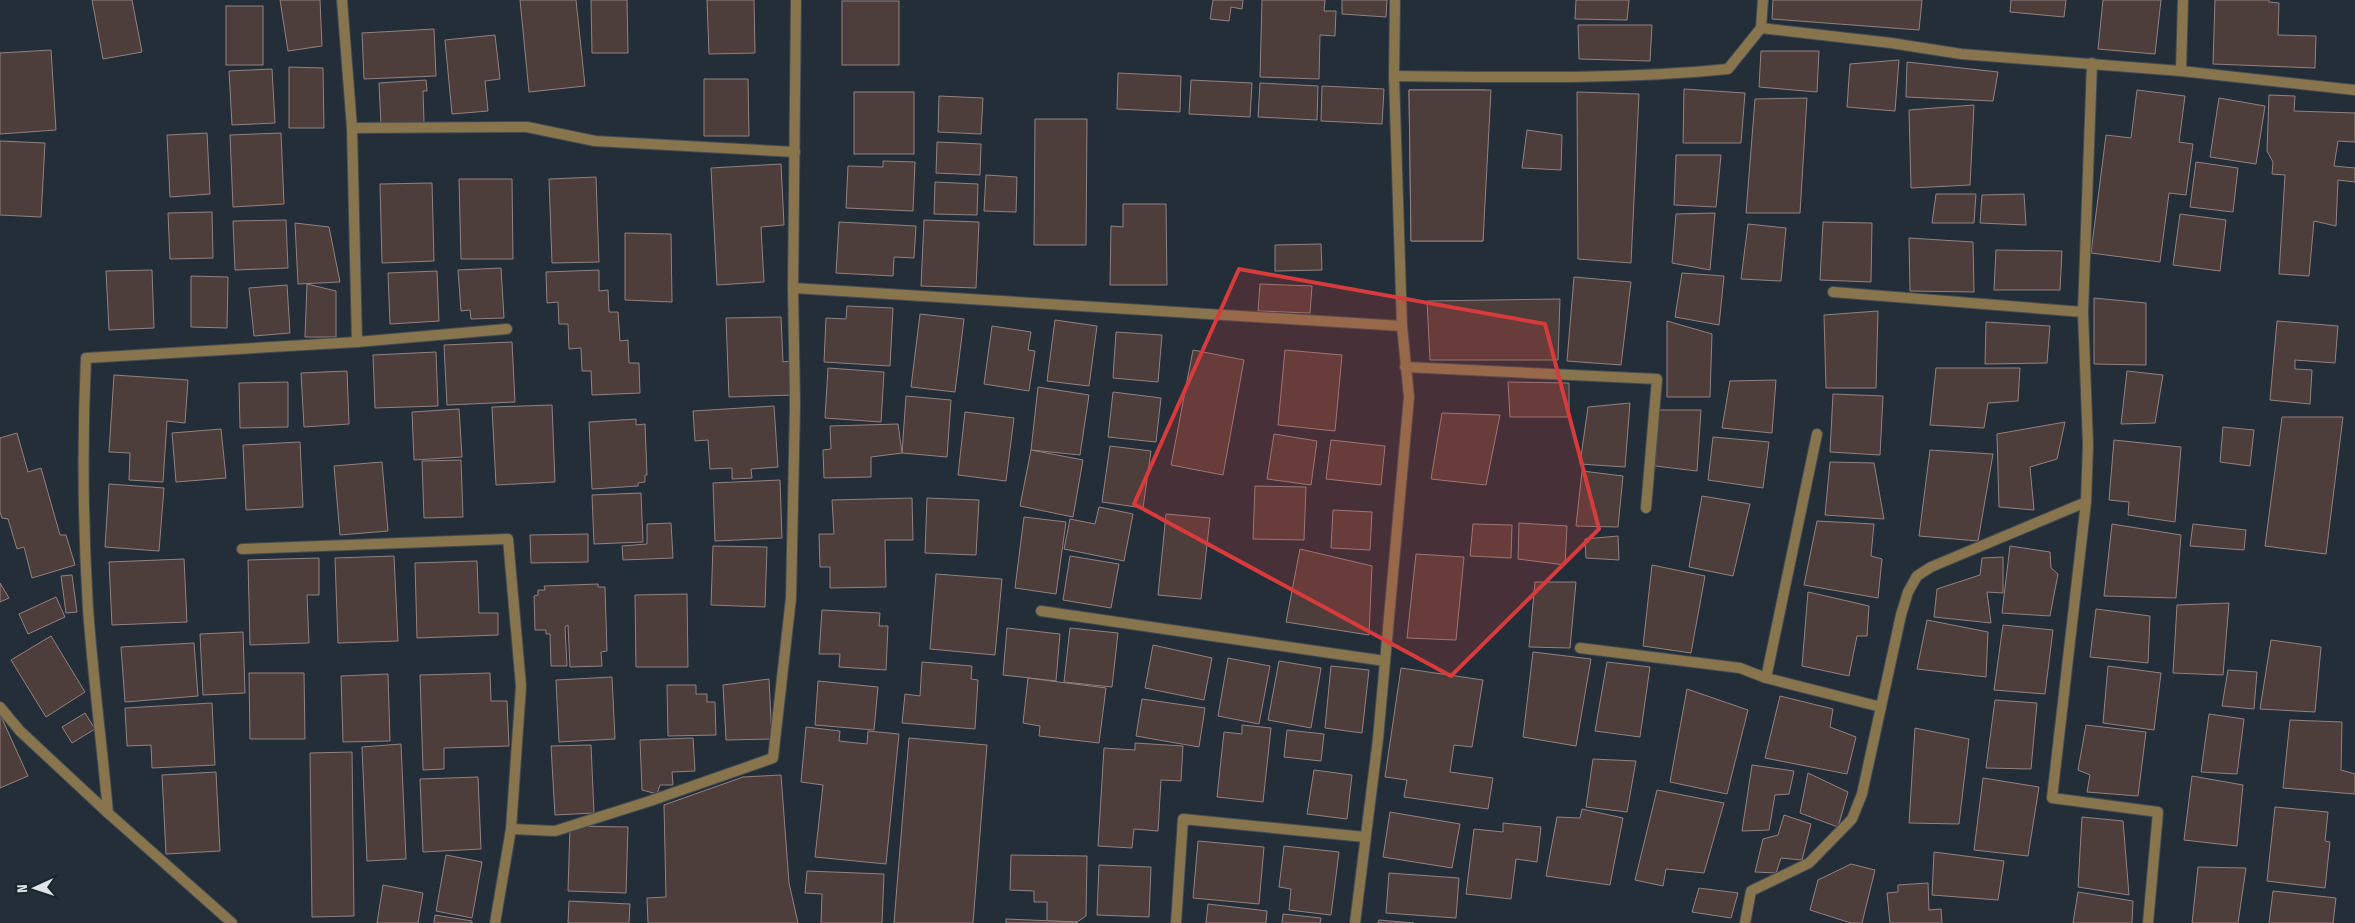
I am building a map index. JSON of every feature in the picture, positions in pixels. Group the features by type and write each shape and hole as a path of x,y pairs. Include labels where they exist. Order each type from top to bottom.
{"street":[{"path":"342,0 352,128 357,342"},
{"path":"511,829 556,831 650,801 773,758 791,598 795,404 793,288 796,0"},
{"path":"1355,923 1378,738 1409,397 1402,326 1394,76 1395,0"},
{"path":"1394,76 1554,78 1656,76 1728,69 1761,28 1763,0"},
{"path":"2181,71 2184,0"},
{"path":"1761,28 1892,42 1961,54 2181,71 2355,90"},
{"path":"2092,63 2083,312 2088,445 2086,502 2052,798 2158,812 2148,923"},
{"path":"352,128 527,127 594,142 795,152"},
{"path":"793,288 1402,326"},
{"path":"1833,292 2083,312"},
{"path":"108,813 88,611 84,535 82,435 86,358 357,342 507,330"},
{"path":"1405,366 1657,379 1646,508"},
{"path":"1766,678 1817,434"},
{"path":"1745,923 1751,891 1809,863 1852,820 1862,794 1901,614 1908,592 1917,576 1960,553 2086,502"},
{"path":"242,550 508,539 521,686 511,829 495,923"},
{"path":"1041,611 1385,662"},
{"path":"1580,648 1740,668 1766,678 1881,707"},
{"path":"0,707 20,731 108,813 232,923"},
{"path":"1176,923 1183,819 1365,837"}],"highlighted area":[{"path":"1239,269 1545,324 1599,529 1451,676 1134,504"}],"building":[{"path":"92,0 132,0 142,52 103,59"},
{"path":"280,0 320,0 322,46 288,51"},
{"path":"520,0 576,0 585,86 529,92"},
{"path":"591,0 627,0 628,53 592,53"},
{"path":"707,0 754,0 755,53 709,54"},
{"path":"1213,0 1243,0 1242,9 1231,7 1229,21 1210,19"},
{"path":"1262,0 1325,0 1324,11 1336,11 1335,36 1320,35 1319,79 1260,77"},
{"path":"1342,0 1387,0 1386,17 1342,14"},
{"path":"1576,0 1629,0 1627,20 1575,19"},
{"path":"1773,0 1922,0 1919,30 1772,19"},
{"path":"2011,0 2066,0 2064,17 2010,12"},
{"path":"2103,0 2161,0 2155,54 2098,49"},
{"path":"2215,0 2269,0 2269,2 2279,3 2278,35 2316,36 2315,68 2213,64"},
{"path":"842,1 899,1 899,65 842,65"},
{"path":"226,6 263,6 263,65 226,65"},
{"path":"1578,25 1652,25 1650,61 1579,59"},
{"path":"434,29 436,76 364,79 362,33"},
{"path":"495,35 500,79 485,81 488,111 452,114 445,40"},
{"path":"51,50 56,130 0,134 0,53"},
{"path":"1761,51 1819,51 1817,92 1759,87"},
{"path":"1899,60 1895,111 1847,107 1850,64"},
{"path":"1907,62 1998,72 1993,101 1906,97"},
{"path":"289,67 323,68 324,128 289,128"},
{"path":"272,69 275,123 232,125 229,71"},
{"path":"1118,73 1181,76 1180,112 1117,109"},
{"path":"704,79 748,79 749,136 704,136"},
{"path":"426,80 427,91 423,91 424,123 381,125 379,83"},
{"path":"1191,80 1252,83 1250,117 1189,114"},
{"path":"1260,83 1318,86 1317,120 1258,117"},
{"path":"1322,86 1384,89 1382,124 1321,121"},
{"path":"1684,89 1745,93 1741,143 1683,143"},
{"path":"1409,90 1486,90 1483,241 1411,241"},
{"path":"1409,90 1491,90 1483,241 1411,241"},
{"path":"2137,90 2185,96 2179,142 2193,144 2186,195 2169,193 2160,262 2091,253 2106,135 2131,138"},
{"path":"854,92 914,92 914,154 854,154"},
{"path":"1577,92 1639,94 1631,263 1578,259"},
{"path":"2269,95 2295,96 2294,111 2355,113 2355,142 2338,141 2334,166 2355,168 2355,182 2338,180 2336,226 2314,221 2309,276 2279,274 2285,175 2272,174 2273,162 2267,151"},
{"path":"939,96 983,98 981,134 938,132"},
{"path":"1807,98 1800,213 1746,213 1755,99"},
{"path":"2219,98 2265,106 2256,164 2210,157"},
{"path":"1974,105 1970,185 1911,188 1909,110"},
{"path":"1035,119 1087,119 1086,245 1034,245"},
{"path":"1527,130 1562,135 1561,170 1522,168"},
{"path":"207,133 210,194 170,197 167,135"},
{"path":"281,133 284,204 233,207 230,135"},
{"path":"0,141 45,143 41,217 0,215"},
{"path":"937,142 981,144 980,175 936,173"},
{"path":"1676,155 1721,155 1716,207 1674,205"},
{"path":"883,161 915,162 913,211 846,208 848,166 883,167"},
{"path":"2196,162 2238,168 2233,212 2190,207"},
{"path":"781,164 784,225 761,227 764,282 717,285 711,168"},
{"path":"986,175 1017,177 1016,212 984,211"},
{"path":"596,177 599,262 552,263 549,179"},
{"path":"459,179 512,179 513,259 461,259"},
{"path":"935,182 978,184 977,215 934,214"},
{"path":"432,183 434,261 382,263 380,184"},
{"path":"1936,194 1976,194 1974,223 1932,223"},
{"path":"2024,194 2026,225 1980,223 1982,195"},
{"path":"1123,204 1166,204 1167,285 1110,285 1111,226 1123,227"},
{"path":"212,212 213,258 170,259 168,213"},
{"path":"1715,213 1710,270 1672,263 1676,214"},
{"path":"2180,214 2226,220 2220,271 2173,265"},
{"path":"286,220 288,268 235,270 233,221"},
{"path":"924,220 979,222 976,288 921,286"},
{"path":"839,222 916,226 914,258 894,257 893,276 836,273"},
{"path":"1823,222 1872,223 1871,282 1820,280"},
{"path":"295,223 329,227 340,282 298,284"},
{"path":"1748,224 1786,228 1781,281 1741,279"},
{"path":"625,233 671,234 672,302 625,300"},
{"path":"1909,238 1973,242 1974,292 1910,291"},
{"path":"1321,244 1322,270 1275,271 1275,245"},
{"path":"1996,250 2062,251 2060,290 1994,290"},
{"path":"501,268 504,318 471,319 470,310 461,311 458,270"},
{"path":"152,270 154,328 109,330 106,271"},
{"path":"599,270 599,291 608,290 609,312 618,312 620,341 628,340 629,363 639,363 640,393 592,395 591,371 582,371 581,348 569,349 568,324 559,324 558,302 547,303 546,272"},
{"path":"437,271 439,321 390,324 388,273"},
{"path":"1682,273 1724,276 1719,325 1675,317"},
{"path":"191,276 228,277 227,328 191,327"},
{"path":"1574,277 1631,282 1621,365 1567,361"},
{"path":"307,284 336,291 336,337 305,337"},
{"path":"1260,284 1312,286 1310,313 1258,311"},
{"path":"287,285 290,333 254,336 249,288"},
{"path":"2094,298 2146,303 2146,365 2094,364"},
{"path":"1560,299 1558,360 1430,360 1427,301"},
{"path":"847,306 893,308 890,366 824,362 826,318 846,319"},
{"path":"1878,311 1876,388 1826,388 1824,315"},
{"path":"920,314 964,319 955,392 911,387"},
{"path":"781,317 783,362 792,361 793,395 729,397 726,318"},
{"path":"1055,320 1097,326 1089,386 1047,381"},
{"path":"1667,321 1712,334 1710,397 1667,397"},
{"path":"2277,321 2338,326 2335,363 2295,360 2295,369 2312,370 2310,404 2270,400"},
{"path":"1986,322 2050,326 2047,363 1985,364"},
{"path":"992,326 1031,332 1028,350 1035,351 1029,391 984,384"},
{"path":"1116,332 1162,335 1158,382 1113,378"},
{"path":"512,342 515,402 447,405 444,345"},
{"path":"1193,350 1244,360 1223,475 1171,465"},
{"path":"1285,350 1342,355 1335,431 1278,425"},
{"path":"436,352 438,406 375,408 373,355"},
{"path":"828,368 884,372 881,422 825,418"},
{"path":"1936,368 2020,368 2018,401 1988,403 1984,428 1930,425"},
{"path":"347,371 349,424 304,427 301,373"},
{"path":"2127,371 2163,375 2155,423 2121,424"},
{"path":"114,375 188,380 185,423 167,421 163,482 129,480 130,453 109,452"},
{"path":"1776,380 1772,433 1722,428 1730,381"},
{"path":"288,382 288,427 240,428 239,383"},
{"path":"1508,382 1569,383 1569,417 1510,417"},
{"path":"1038,387 1089,395 1080,455 1031,450"},
{"path":"1113,392 1161,398 1156,442 1108,437"},
{"path":"1833,394 1883,396 1880,455 1830,452"},
{"path":"906,396 951,400 947,457 902,453"},
{"path":"1630,403 1625,467 1580,464 1588,407"},
{"path":"552,405 555,482 496,485 492,407"},
{"path":"774,406 778,467 751,469 752,478 732,479 732,468 710,469 708,440 695,441 693,411"},
{"path":"459,409 462,457 414,460 412,412"},
{"path":"1659,410 1701,410 1697,471 1655,466"},
{"path":"965,412 1014,418 1006,481 958,475"},
{"path":"1442,413 1500,415 1486,485 1431,479"},
{"path":"2282,417 2343,417 2326,554 2265,546"},
{"path":"636,419 636,425 645,424 647,475 645,475 645,482 638,483 638,486 592,489 589,422"},
{"path":"2065,422 2057,459 2030,467 2034,510 1999,507 1997,434"},
{"path":"898,424 902,453 871,457 871,477 824,478 823,450 831,449 830,426"},
{"path":"2223,427 2254,430 2250,466 2220,462"},
{"path":"221,429 226,478 176,482 172,433"},
{"path":"17,433 28,472 41,468 60,535 66,535 75,565 32,578 24,547 17,549 8,519 2,518 0,512 0,438"},
{"path":"1274,434 1317,441 1311,485 1267,479"},
{"path":"1713,437 1769,442 1763,488 1708,480"},
{"path":"1331,440 1385,446 1381,485 1326,479"},
{"path":"2114,440 2181,447 2175,522 2128,515 2129,502 2109,500"},
{"path":"300,442 303,507 246,510 243,445"},
{"path":"1110,446 1151,451 1143,508 1102,502"},
{"path":"1031,450 1083,460 1073,517 1020,506"},
{"path":"1930,450 1993,454 1978,541 1919,536"},
{"path":"461,460 463,517 424,518 422,461"},
{"path":"382,462 388,531 340,535 334,466"},
{"path":"1830,462 1874,463 1884,519 1825,515"},
{"path":"1582,471 1623,476 1618,527 1576,526"},
{"path":"780,480 782,538 715,541 713,483"},
{"path":"109,484 164,488 159,551 105,547"},
{"path":"1255,486 1306,487 1304,540 1253,539"},
{"path":"641,493 643,542 594,544 592,495"},
{"path":"1702,496 1750,504 1733,576 1689,567"},
{"path":"912,498 913,540 885,540 886,587 830,588 830,567 820,567 819,534 834,534 832,500"},
{"path":"927,498 979,500 976,555 925,553"},
{"path":"1099,507 1133,514 1124,561 1064,549 1070,519 1095,524"},
{"path":"1333,510 1372,512 1370,550 1331,548"},
{"path":"1166,514 1210,518 1201,599 1158,595"},
{"path":"1024,517 1066,522 1056,594 1015,588"},
{"path":"1817,521 1874,524 1871,556 1882,559 1878,598 1804,585"},
{"path":"671,523 673,558 623,560 622,546 647,544 647,524"},
{"path":"1519,523 1567,526 1565,565 1518,559"},
{"path":"1473,524 1512,525 1511,558 1470,556"},
{"path":"2112,524 2181,535 2176,598 2104,596"},
{"path":"2193,524 2246,530 2244,550 2190,546"},
{"path":"588,534 588,562 531,563 530,535"},
{"path":"1618,536 1619,560 1586,558 1585,539"},
{"path":"713,546 767,547 765,607 711,605"},
{"path":"2010,546 2050,552 2051,568 2058,574 2050,616 2002,613"},
{"path":"1300,549 1372,566 1369,635 1286,622"},
{"path":"1416,554 1464,557 1456,640 1407,638"},
{"path":"394,556 398,641 338,643 335,558"},
{"path":"1070,556 1119,564 1111,608 1063,600"},
{"path":"2003,557 2003,593 1987,592 1991,623 1934,617 1937,589 1980,575 1982,558"},
{"path":"319,558 319,595 307,595 309,643 250,645 248,560"},
{"path":"184,559 187,622 112,625 109,562"},
{"path":"477,561 479,613 498,613 498,635 417,638 415,563"},
{"path":"1652,565 1705,576 1691,653 1643,646"},
{"path":"936,574 1002,579 995,655 930,649"},
{"path":"72,575 77,612 66,613 61,576"},
{"path":"1535,582 1576,582 1570,648 1529,647"},
{"path":"0,583 9,598 0,602"},
{"path":"598,584 598,587 605,587 607,651 601,652 602,666 570,667 568,625 565,627 567,666 551,666 550,634 546,634 546,630 535,630 534,596 538,595 538,590 545,590 544,586"},
{"path":"1808,592 1869,606 1867,636 1857,636 1849,676 1802,666"},
{"path":"687,594 688,667 636,667 635,595"},
{"path":"56,597 65,617 28,634 19,614"},
{"path":"2229,603 2223,675 2173,673 2177,605"},
{"path":"2096,609 2150,616 2148,663 2090,657"},
{"path":"822,610 880,613 879,626 888,626 886,670 839,667 840,654 819,654"},
{"path":"1927,620 1988,632 1986,677 1917,669"},
{"path":"2003,625 2053,630 2045,694 1994,690"},
{"path":"1007,628 1060,634 1056,681 1003,675"},
{"path":"1070,628 1118,633 1112,687 1064,682"},
{"path":"243,632 245,693 203,695 200,634"},
{"path":"51,636 85,692 46,717 11,660"},
{"path":"2271,640 2321,647 2315,712 2260,709"},
{"path":"194,643 198,696 125,702 121,647"},
{"path":"1153,645 1212,658 1204,700 1145,688"},
{"path":"1533,652 1591,659 1576,746 1523,737"},
{"path":"1228,658 1270,666 1259,724 1218,716"},
{"path":"1279,661 1321,668 1311,728 1268,720"},
{"path":"922,662 972,666 971,679 978,680 975,729 902,723 905,694 920,696"},
{"path":"1607,662 1650,667 1640,737 1595,731"},
{"path":"1331,666 1369,670 1362,733 1325,728"},
{"path":"2108,666 2161,673 2154,730 2103,723"},
{"path":"1401,668 1483,680 1472,747 1454,745 1450,772 1493,778 1488,809 1404,797 1407,780 1385,777"},
{"path":"2228,670 2257,672 2254,709 2222,706"},
{"path":"249,673 304,673 305,739 250,739"},
{"path":"490,673 491,701 507,701 509,746 444,748 444,769 423,770 420,675"},
{"path":"388,674 390,741 343,742 341,676"},
{"path":"612,677 615,739 559,742 556,680"},
{"path":"1028,678 1106,688 1099,743 1039,736 1040,726 1023,723"},
{"path":"769,679 772,739 726,740 723,685"},
{"path":"818,681 878,687 874,730 815,725"},
{"path":"667,685 696,685 696,694 707,694 707,702 715,702 716,735 668,736"},
{"path":"1687,689 1748,710 1727,794 1670,782"},
{"path":"1780,696 1833,709 1830,727 1856,737 1847,774 1765,758"},
{"path":"1142,699 1205,708 1199,747 1136,736"},
{"path":"1995,700 2037,703 2031,769 1986,768"},
{"path":"212,703 215,765 152,768 151,745 127,746 125,708"},
{"path":"85,713 95,729 72,743 62,727"},
{"path":"0,714 28,776 0,788"},
{"path":"2209,714 2244,719 2237,774 2201,772"},
{"path":"2290,720 2342,722 2341,770 2355,774 2355,794 2283,788"},
{"path":"1242,725 1271,728 1263,802 1217,797 1224,732 1242,734"},
{"path":"2086,725 2146,732 2138,796 2087,792 2090,775 2078,770"},
{"path":"806,727 840,731 839,741 867,744 868,731 899,734 886,864 815,857 823,785 801,782"},
{"path":"1915,728 1969,739 1959,824 1909,823"},
{"path":"1287,730 1324,734 1321,761 1284,757"},
{"path":"693,738 695,771 672,772 673,785 660,785 657,794 642,790 640,740"},
{"path":"909,738 987,745 973,923 894,923"},
{"path":"1135,743 1183,746 1181,781 1161,780 1158,831 1134,829 1132,848 1098,846 1104,748 1135,750"},
{"path":"401,744 406,859 367,861 362,747"},
{"path":"591,745 594,813 555,815 551,746"},
{"path":"352,752 354,916 312,917 310,753"},
{"path":"1593,759 1636,761 1627,812 1586,807"},
{"path":"1752,765 1794,771 1789,794 1775,795 1769,830 1742,831"},
{"path":"1314,770 1352,775 1347,819 1307,814"},
{"path":"216,772 220,851 166,854 162,775"},
{"path":"1808,773 1848,792 1838,827 1800,813"},
{"path":"781,775 789,883 798,923 648,923 647,898 666,897 664,805 743,777"},
{"path":"2192,776 2243,785 2237,846 2184,840"},
{"path":"478,777 481,849 423,852 420,779"},
{"path":"1983,778 2039,787 2028,856 1974,850"},
{"path":"1657,790 1724,803 1704,873 1666,869 1663,886 1635,880"},
{"path":"2275,807 2328,812 2325,841 2330,842 2325,888 2267,881"},
{"path":"1582,809 1623,818 1610,885 1546,876 1557,817 1580,818"},
{"path":"1390,812 1460,824 1452,868 1383,857"},
{"path":"1784,815 1811,824 1802,860 1781,858 1776,873 1755,872 1763,839 1778,835"},
{"path":"2082,817 2123,821 2129,895 2078,887"},
{"path":"1503,823 1541,827 1537,862 1516,859 1511,899 1466,894 1474,829 1503,832"},
{"path":"570,826 628,827 626,893 568,891"},
{"path":"1198,841 1264,847 1259,904 1193,898"},
{"path":"1284,846 1339,852 1331,915 1289,910 1291,889 1279,887"},
{"path":"1934,852 2004,861 1998,900 1932,895"},
{"path":"446,855 482,862 472,918 436,911"},
{"path":"1011,855 1087,856 1086,916 1077,922 1047,921 1047,902 1034,902 1034,891 1010,890"},
{"path":"1851,864 1875,870 1862,923 1851,923 1810,910 1818,880"},
{"path":"1099,865 1151,867 1149,917 1097,915"},
{"path":"2198,867 2246,868 2238,923 2192,923"},
{"path":"807,871 884,874 882,923 821,923 822,894 805,893"},
{"path":"1389,873 1459,878 1456,918 1386,913"},
{"path":"1928,883 1929,910 1941,909 1942,923 1890,923 1887,893 1898,892 1898,885"},
{"path":"383,885 423,893 418,923 377,923"},
{"path":"1699,888 1738,893 1731,918 1692,912"},
{"path":"2273,891 2336,898 2333,923 2269,923"},
{"path":"2078,892 2133,901 2132,923 2073,923"},
{"path":"569,901 630,904 629,923 568,923"},
{"path":"1208,904 1267,911 1266,923 1206,923"},
{"path":"1283,914 1321,918 1320,923 1282,923"},
{"path":"435,915 472,921 472,923 434,923"},
{"path":"1006,919 1077,922 1077,923 1006,923"},
{"path":"1379,920 1414,923 1378,923"}]}
